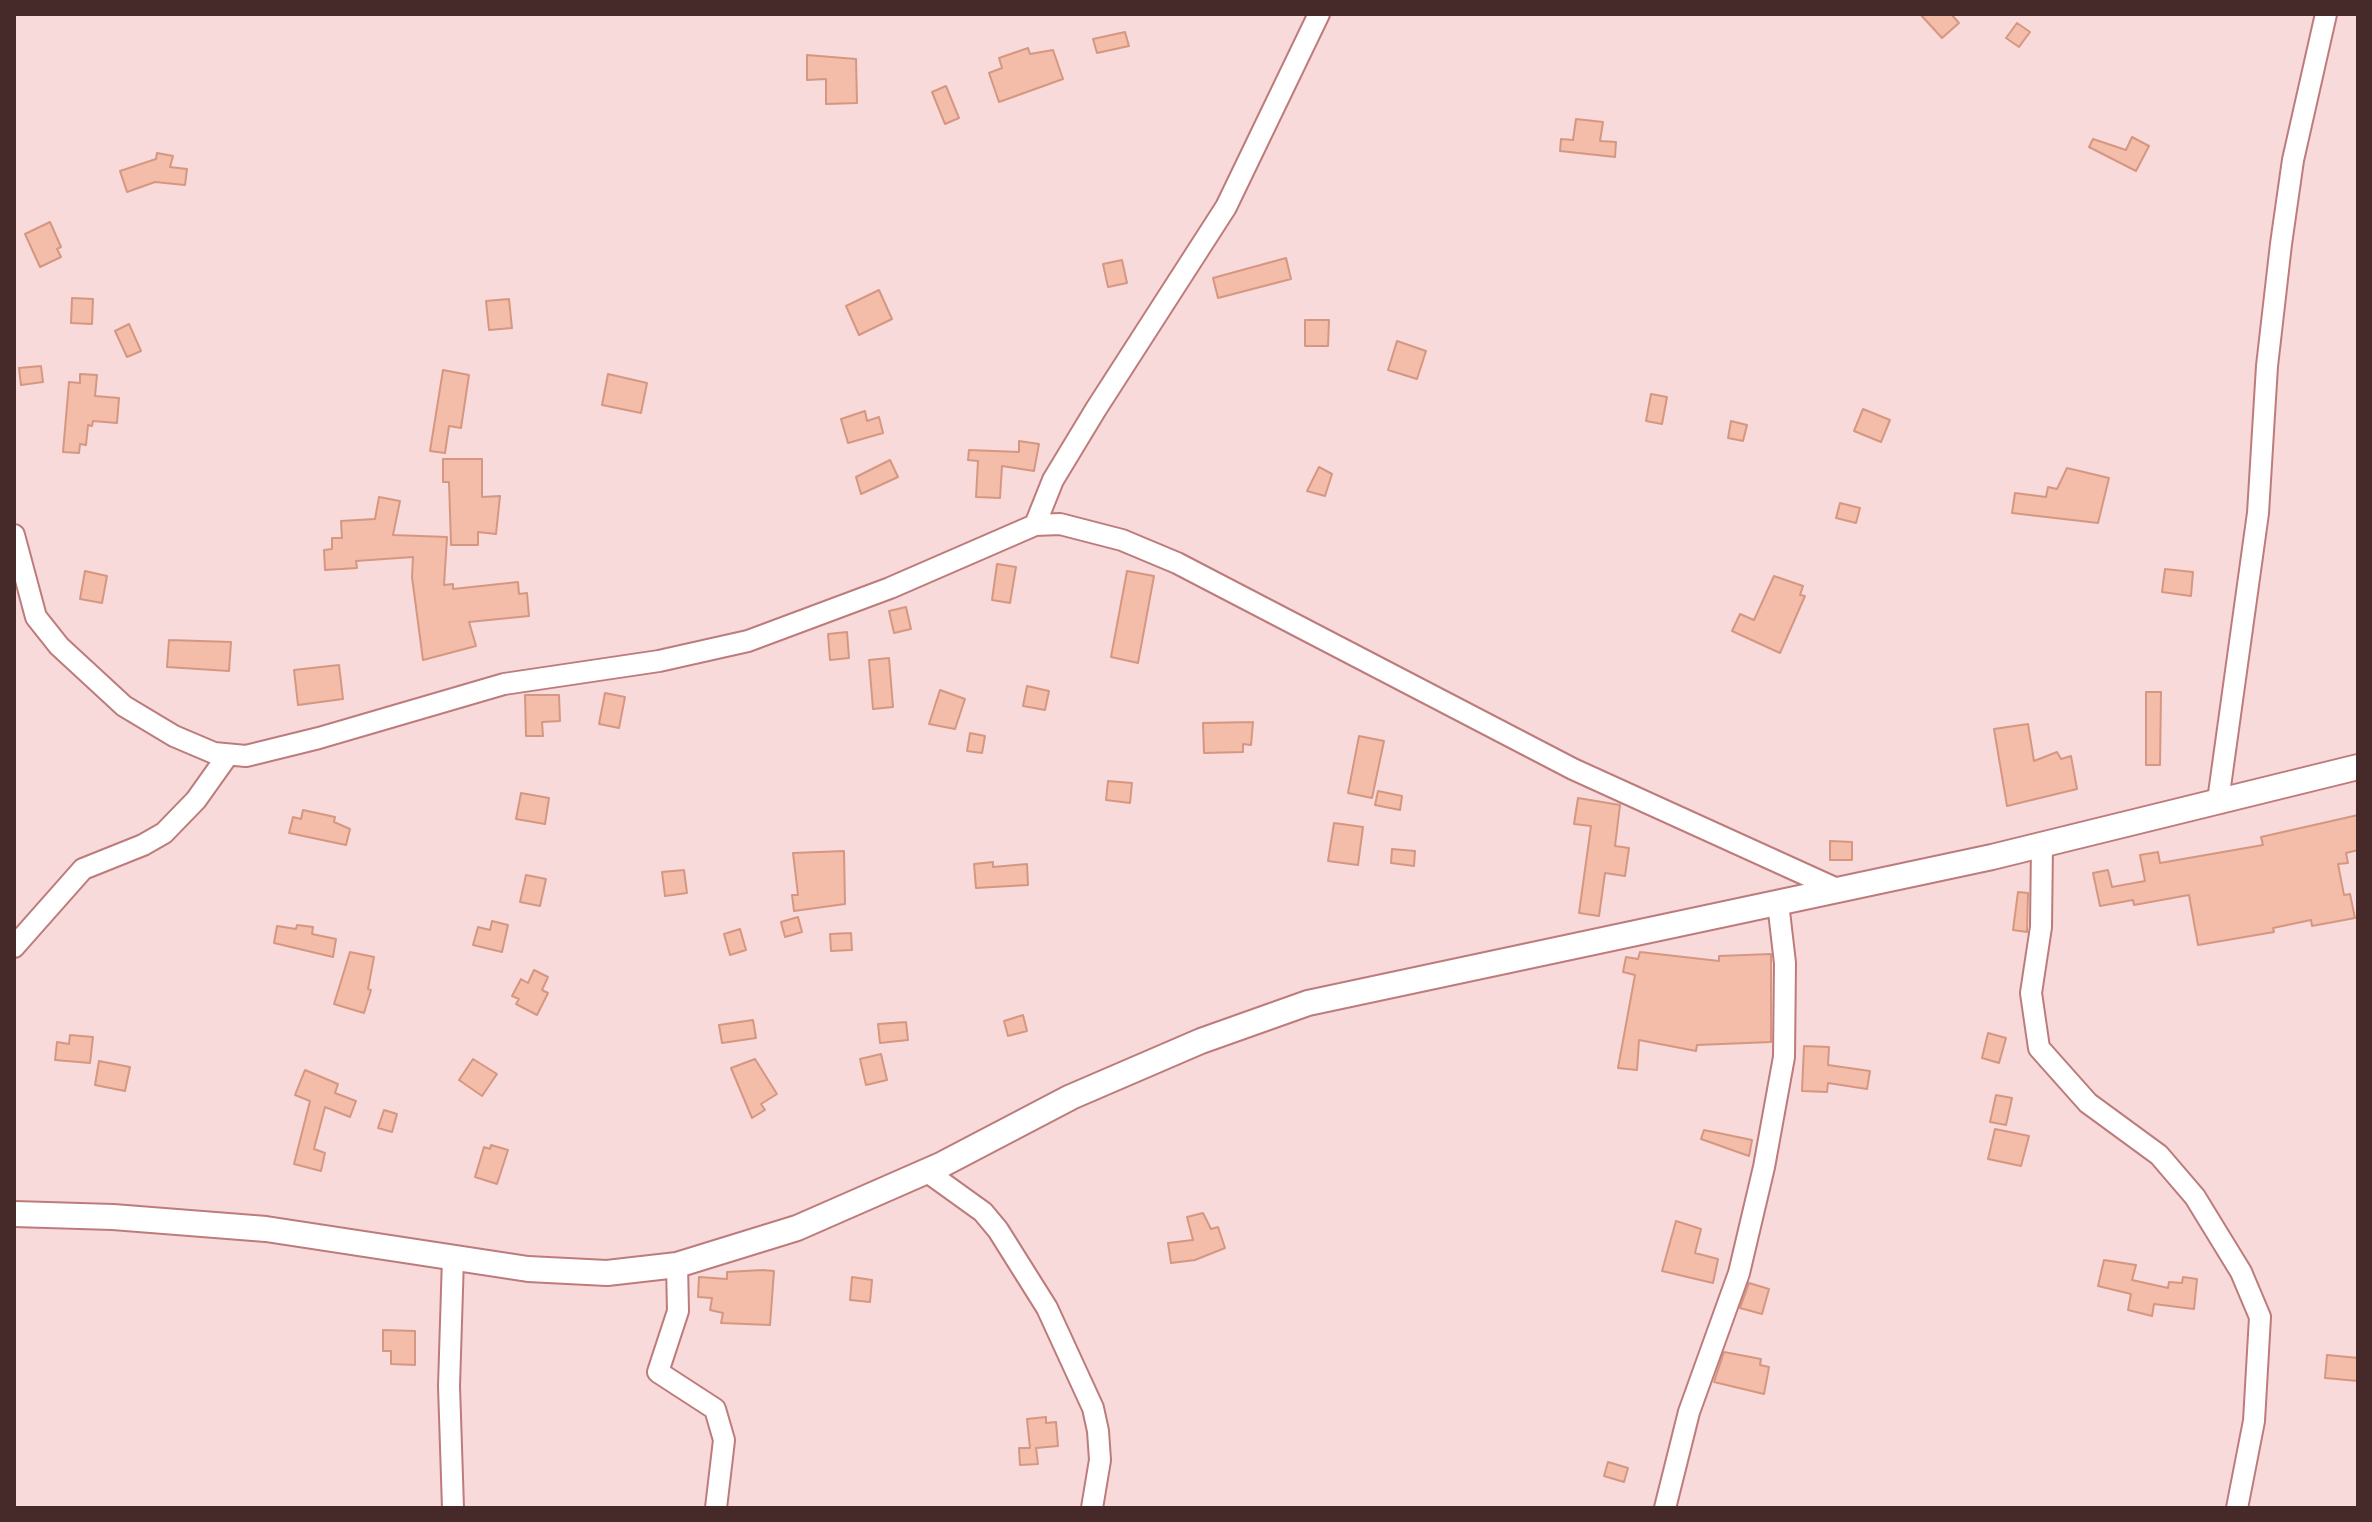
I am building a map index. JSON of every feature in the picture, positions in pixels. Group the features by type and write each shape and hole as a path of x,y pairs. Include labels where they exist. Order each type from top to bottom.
{"street":[{"path":"1035,525 1053,480 1226,207 1319,14"},
{"path":"2218,801 2258,513 2267,366 2281,244 2293,160 2326,14"},
{"path":"14,535 36,617 59,646 124,706 174,736 228,755 275,750 504,684 659,661 748,641 890,588 1035,525 1060,524 1122,540 1177,563 1573,769 1837,889"},
{"path":"14,947 83,869 143,845 164,833 196,800 228,755"},
{"path":"14,1214 113,1217 266,1229 528,1269 607,1273 677,1265 797,1228 926,1171 1071,1097 1201,1041 1308,1003 2042,845 2358,767"},
{"path":"2042,845 2041,927 2031,993 2039,1048 2088,1103 2159,1155 2195,1197 2241,1272 2260,1317 2254,1421 2237,1508"},
{"path":"1665,1508 1689,1412 1743,1260 1764,1167 1784,1057 1785,963 1778,903"},
{"path":"926,1171 983,1212 998,1230 1047,1308 1093,1408 1100,1460 1092,1508"},
{"path":"453,1258 449,1386 453,1508"},
{"path":"677,1265 678,1311 658,1372 715,1409 724,1440 716,1508"}],"building":[{"path":"1920,14 1951,14 1959,23 1942,38"},
{"path":"2017,23 2030,32 2019,47 2006,38"},
{"path":"1125,32 1129,46 1097,53 1093,39"},
{"path":"1028,48 1030,54 1053,50 1063,79 999,102 989,73 1002,68 999,58"},
{"path":"807,55 856,59 857,103 826,104 826,79 807,80"},
{"path":"946,86 959,118 945,124 932,92"},
{"path":"1576,119 1603,122 1600,141 1616,142 1615,157 1560,151 1561,139 1573,140"},
{"path":"2132,137 2149,146 2136,171 2089,147 2093,139 2126,150"},
{"path":"157,153 173,156 170,167 187,169 185,185 155,182 127,192 120,171 156,159"},
{"path":"50,222 61,247 57,249 61,257 40,267 25,234"},
{"path":"1286,258 1291,279 1218,298 1213,278"},
{"path":"1122,260 1127,283 1108,287 1103,264"},
{"path":"879,290 892,319 859,335 846,306"},
{"path":"72,298 93,299 92,324 71,323"},
{"path":"509,299 512,328 489,330 486,301"},
{"path":"1305,320 1329,320 1328,346 1305,346"},
{"path":"129,324 141,351 127,357 115,331"},
{"path":"1397,341 1426,351 1417,379 1388,370"},
{"path":"41,366 43,382 21,385 19,368"},
{"path":"443,370 469,375 461,428 449,426 445,453 430,451"},
{"path":"80,374 97,375 95,396 119,398 117,423 93,421 92,426 88,425 86,445 80,444 79,453 63,452 69,382 80,383"},
{"path":"608,374 647,383 641,413 602,405"},
{"path":"1651,394 1667,397 1662,424 1646,421"},
{"path":"1863,409 1890,420 1881,442 1854,431"},
{"path":"865,411 867,421 879,417 883,433 848,443 841,419"},
{"path":"1731,421 1747,425 1743,441 1728,438"},
{"path":"1019,441 1039,444 1034,471 1002,466 1000,498 976,497 978,461 968,460 969,450 1019,452"},
{"path":"443,459 482,459 482,497 500,496 496,534 478,532 478,545 451,545 449,482 443,482"},
{"path":"890,460 898,477 861,494 856,477"},
{"path":"1319,467 1332,474 1325,496 1307,491"},
{"path":"2067,468 2109,478 2098,523 2012,513 2015,493 2046,497 2048,487 2057,489"},
{"path":"379,497 400,501 393,535 447,537 444,585 453,584 453,589 518,582 519,594 527,593 529,616 469,622 476,646 423,660 412,577 413,557 356,561 357,568 325,570 324,550 332,549 332,538 342,538 341,521 375,519"},
{"path":"1840,503 1860,508 1856,523 1836,518"},
{"path":"997,564 1016,567 1010,603 992,600"},
{"path":"2165,569 2193,572 2191,596 2162,592"},
{"path":"85,571 107,576 102,603 80,599"},
{"path":"1127,571 1154,576 1138,663 1111,657"},
{"path":"1774,576 1803,586 1800,595 1805,596 1780,653 1732,631 1740,614 1754,620"},
{"path":"906,607 911,629 894,633 889,611"},
{"path":"847,632 849,658 830,660 828,634"},
{"path":"169,640 231,642 229,671 167,667"},
{"path":"889,658 893,707 873,709 869,660"},
{"path":"339,665 343,699 298,705 294,670"},
{"path":"1027,686 1049,691 1045,710 1023,706"},
{"path":"940,690 965,699 955,729 929,724"},
{"path":"2146,692 2161,692 2160,765 2146,765"},
{"path":"605,693 625,697 619,728 599,724"},
{"path":"525,695 559,695 560,721 542,722 543,736 526,736"},
{"path":"1253,722 1251,745 1243,744 1243,752 1204,753 1203,723"},
{"path":"2028,724 2034,761 2057,752 2061,759 2071,756 2077,789 2007,806 1994,729"},
{"path":"970,733 985,736 982,753 967,751"},
{"path":"1359,736 1384,741 1372,798 1348,793"},
{"path":"1108,781 1132,783 1130,803 1106,800"},
{"path":"1378,791 1402,796 1400,810 1375,805"},
{"path":"521,793 549,798 545,824 516,819"},
{"path":"1578,798 1620,805 1615,846 1629,848 1625,876 1605,873 1599,916 1579,913 1591,826 1574,824"},
{"path":"303,810 335,817 334,822 350,829 346,845 289,833 293,817 301,819"},
{"path":"2358,815 2358,850 2346,853 2348,863 2338,864 2344,895 2350,894 2355,918 2312,926 2311,920 2273,928 2274,932 2198,945 2189,895 2134,905 2133,900 2100,906 2093,873 2108,870 2112,887 2145,881 2140,855 2158,852 2160,863 2263,845 2261,837"},
{"path":"1334,823 1363,827 1358,865 1328,861"},
{"path":"1830,841 1852,842 1852,860 1830,860"},
{"path":"1392,849 1415,851 1414,866 1391,863"},
{"path":"844,851 845,904 794,911 792,895 798,895 793,853"},
{"path":"993,862 993,867 1027,864 1028,885 976,888 974,864"},
{"path":"684,870 687,893 665,896 662,872"},
{"path":"526,875 546,879 540,906 520,902"},
{"path":"2018,892 2028,893 2027,932 2013,930"},
{"path":"798,917 802,932 785,937 781,922"},
{"path":"492,921 508,925 502,952 473,945 478,927 490,930"},
{"path":"297,925 313,927 312,934 336,939 333,957 274,943 277,926 296,929"},
{"path":"740,929 746,950 730,955 724,934"},
{"path":"851,933 852,950 831,951 830,934"},
{"path":"350,952 374,957 368,989 371,990 364,1013 334,1004"},
{"path":"1640,952 1719,961 1719,956 1771,954 1771,1042 1697,1045 1696,1051 1639,1040 1637,1070 1618,1068 1635,975 1623,972 1626,957 1638,959"},
{"path":"534,970 548,977 542,990 548,993 537,1015 516,1004 519,999 512,996 521,979 528,983"},
{"path":"1023,1015 1027,1031 1008,1036 1004,1021"},
{"path":"753,1020 756,1038 722,1043 719,1025"},
{"path":"906,1022 908,1040 880,1043 878,1024"},
{"path":"1988,1033 2006,1038 1999,1063 1982,1058"},
{"path":"70,1035 93,1037 90,1063 55,1060 57,1042 69,1044"},
{"path":"1804,1046 1829,1047 1828,1065 1870,1071 1867,1089 1828,1083 1827,1092 1802,1091"},
{"path":"881,1054 887,1080 866,1085 860,1059"},
{"path":"473,1059 497,1074 482,1096 459,1080"},
{"path":"755,1059 777,1094 761,1104 765,1110 752,1118 731,1068"},
{"path":"99,1061 130,1067 125,1091 95,1085"},
{"path":"305,1070 338,1084 335,1093 356,1101 350,1117 325,1107 314,1149 325,1153 321,1171 294,1164 310,1101 295,1095"},
{"path":"1996,1095 2012,1098 2006,1125 1990,1122"},
{"path":"384,1110 397,1114 392,1132 378,1128"},
{"path":"1995,1129 2029,1136 2021,1166 1988,1159"},
{"path":"1704,1130 1752,1140 1749,1156 1701,1139"},
{"path":"491,1145 508,1150 497,1184 475,1177 484,1147 490,1149"},
{"path":"1203,1213 1211,1229 1218,1227 1225,1248 1195,1260 1171,1263 1168,1243 1193,1240 1187,1217"},
{"path":"1676,1221 1701,1229 1695,1253 1718,1259 1713,1283 1662,1271"},
{"path":"2104,1260 2136,1265 2132,1280 2168,1288 2169,1282 2182,1283 2183,1277 2197,1279 2194,1309 2154,1304 2152,1316 2128,1310 2131,1294 2098,1286"},
{"path":"774,1271 770,1325 721,1323 723,1313 710,1310 712,1298 698,1297 699,1277 727,1279 727,1272"},
{"path":"852,1277 872,1280 870,1302 850,1300"},
{"path":"1749,1283 1769,1289 1762,1314 1740,1308"},
{"path":"383,1330 415,1331 415,1365 391,1364 391,1351 383,1351"},
{"path":"1724,1352 1761,1359 1760,1365 1769,1367 1764,1394 1714,1382"},
{"path":"2327,1355 2358,1358 2358,1381 2325,1378"},
{"path":"1046,1417 1046,1423 1056,1422 1058,1446 1036,1448 1038,1464 1020,1465 1019,1448 1030,1448 1027,1419"},
{"path":"1608,1462 1628,1468 1624,1482 1604,1476"}]}
